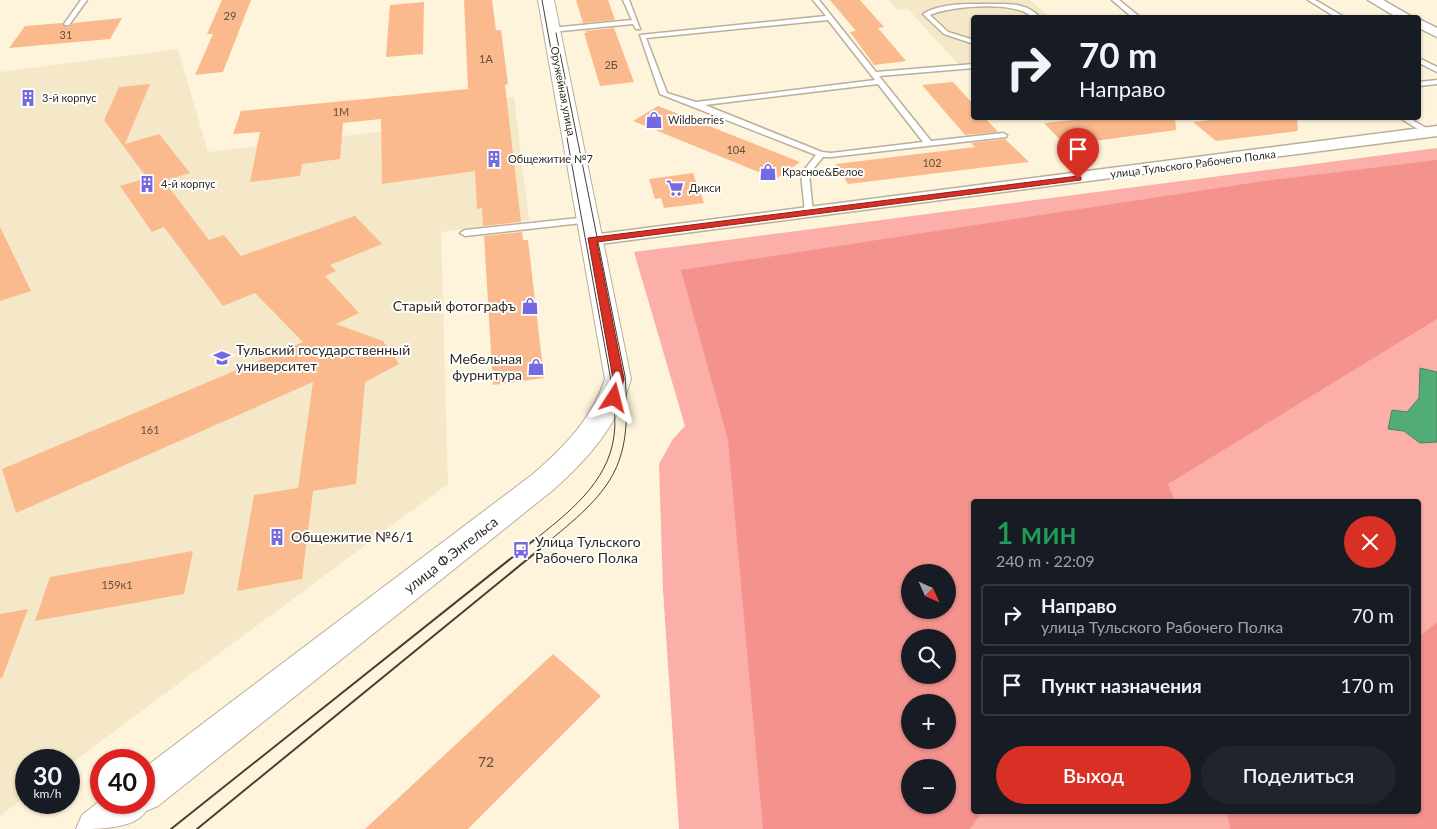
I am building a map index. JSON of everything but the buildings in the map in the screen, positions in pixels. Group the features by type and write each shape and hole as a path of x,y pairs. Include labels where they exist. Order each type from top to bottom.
{"street":[{"name":"Оружейная улица","path":"546,0 590,230"},
{"path":"1374,0 1402,15"},
{"path":"1421,24 1437,33"},
{"name":"улица Тульского Рабочего Полка","path":"590,230 809,212 1433,132"},
{"name":"улица Ф.Энгельса","path":"155,784 507,512 570,459 614,398 618,379 590,230"},
{"path":"96,829 115,814"}],"lane":[{"path":"67,24 84,0"},
{"path":"626,0 664,94 696,104 821,154 831,155 1003,135"},
{"path":"816,0 878,82 928,143"},
{"path":"1115,0 1134,15"},
{"path":"1311,0 1338,15"},
{"path":"971,41 946,33 926,14 934,9 978,5 1028,9 1034,15"},
{"path":"642,36 829,18"},
{"path":"552,30 636,22"},
{"path":"1421,61 1437,70"},
{"path":"873,74 971,66"},
{"path":"696,104 878,82"},
{"path":"1421,84 1437,82"},
{"path":"1408,120 1433,132"},
{"path":"809,212 805,174 821,154"},
{"path":"465,233 590,230"}],"shaded area":[{"path":"889,0 1030,0 1048,15 971,15 971,64 960,66 908,9 897,10"},
{"name":"Тульский государственный университет","path":"178,49 208,152 455,123 457,102 514,97 529,220 441,232 448,484 80,757 80,749 15,749 15,804 0,816 0,72"},
{"path":"1437,148 1437,829 679,829 663,590 659,464 673,439 685,426 634,252"},
{"path":"1437,160 1437,319 1168,484 1174,499 971,499 971,814 981,814 970,829 763,829 728,440 681,270 1264,181"},
{"path":"1420,368 1437,372 1437,442 1420,443 1404,431 1388,429 1392,410 1407,412 1419,398"},
{"path":"1437,622 1437,829 1230,829 1228,814 1421,814 1421,635"}],"tram line":[{"path":"533,541 572,508 595,483 610,453 615,426 614,397 542,0"},
{"path":"549,541 590,505 604,488 615,471 622,452 626,431 625,376 556,33"},
{"path":"171,829 534,540"},
{"path":"197,829 551,540"}],"place":[{"name":"3-й корпус","path":"28,98"},
{"name":"Wildberries","path":"654,120"},
{"name":"Общежитие №7","path":"494,159"},
{"name":"Красное&Белое","path":"768,172"},
{"name":"4-й корпус","path":"147,184"},
{"name":"Дикси","path":"675,188"},
{"name":"Старый фотографъ","path":"530,306"},
{"name":"Тульский государственный университет","path":"222,358"},
{"name":"Мебельная фурнитура","path":"536,367"},
{"name":"Общежитие №6/1","path":"277,537"},
{"name":"Улица Тульского Рабочего Полка","path":"521,550"}],"route":[{"path":"614,398 618,379 592,240 1078,179"}]}
